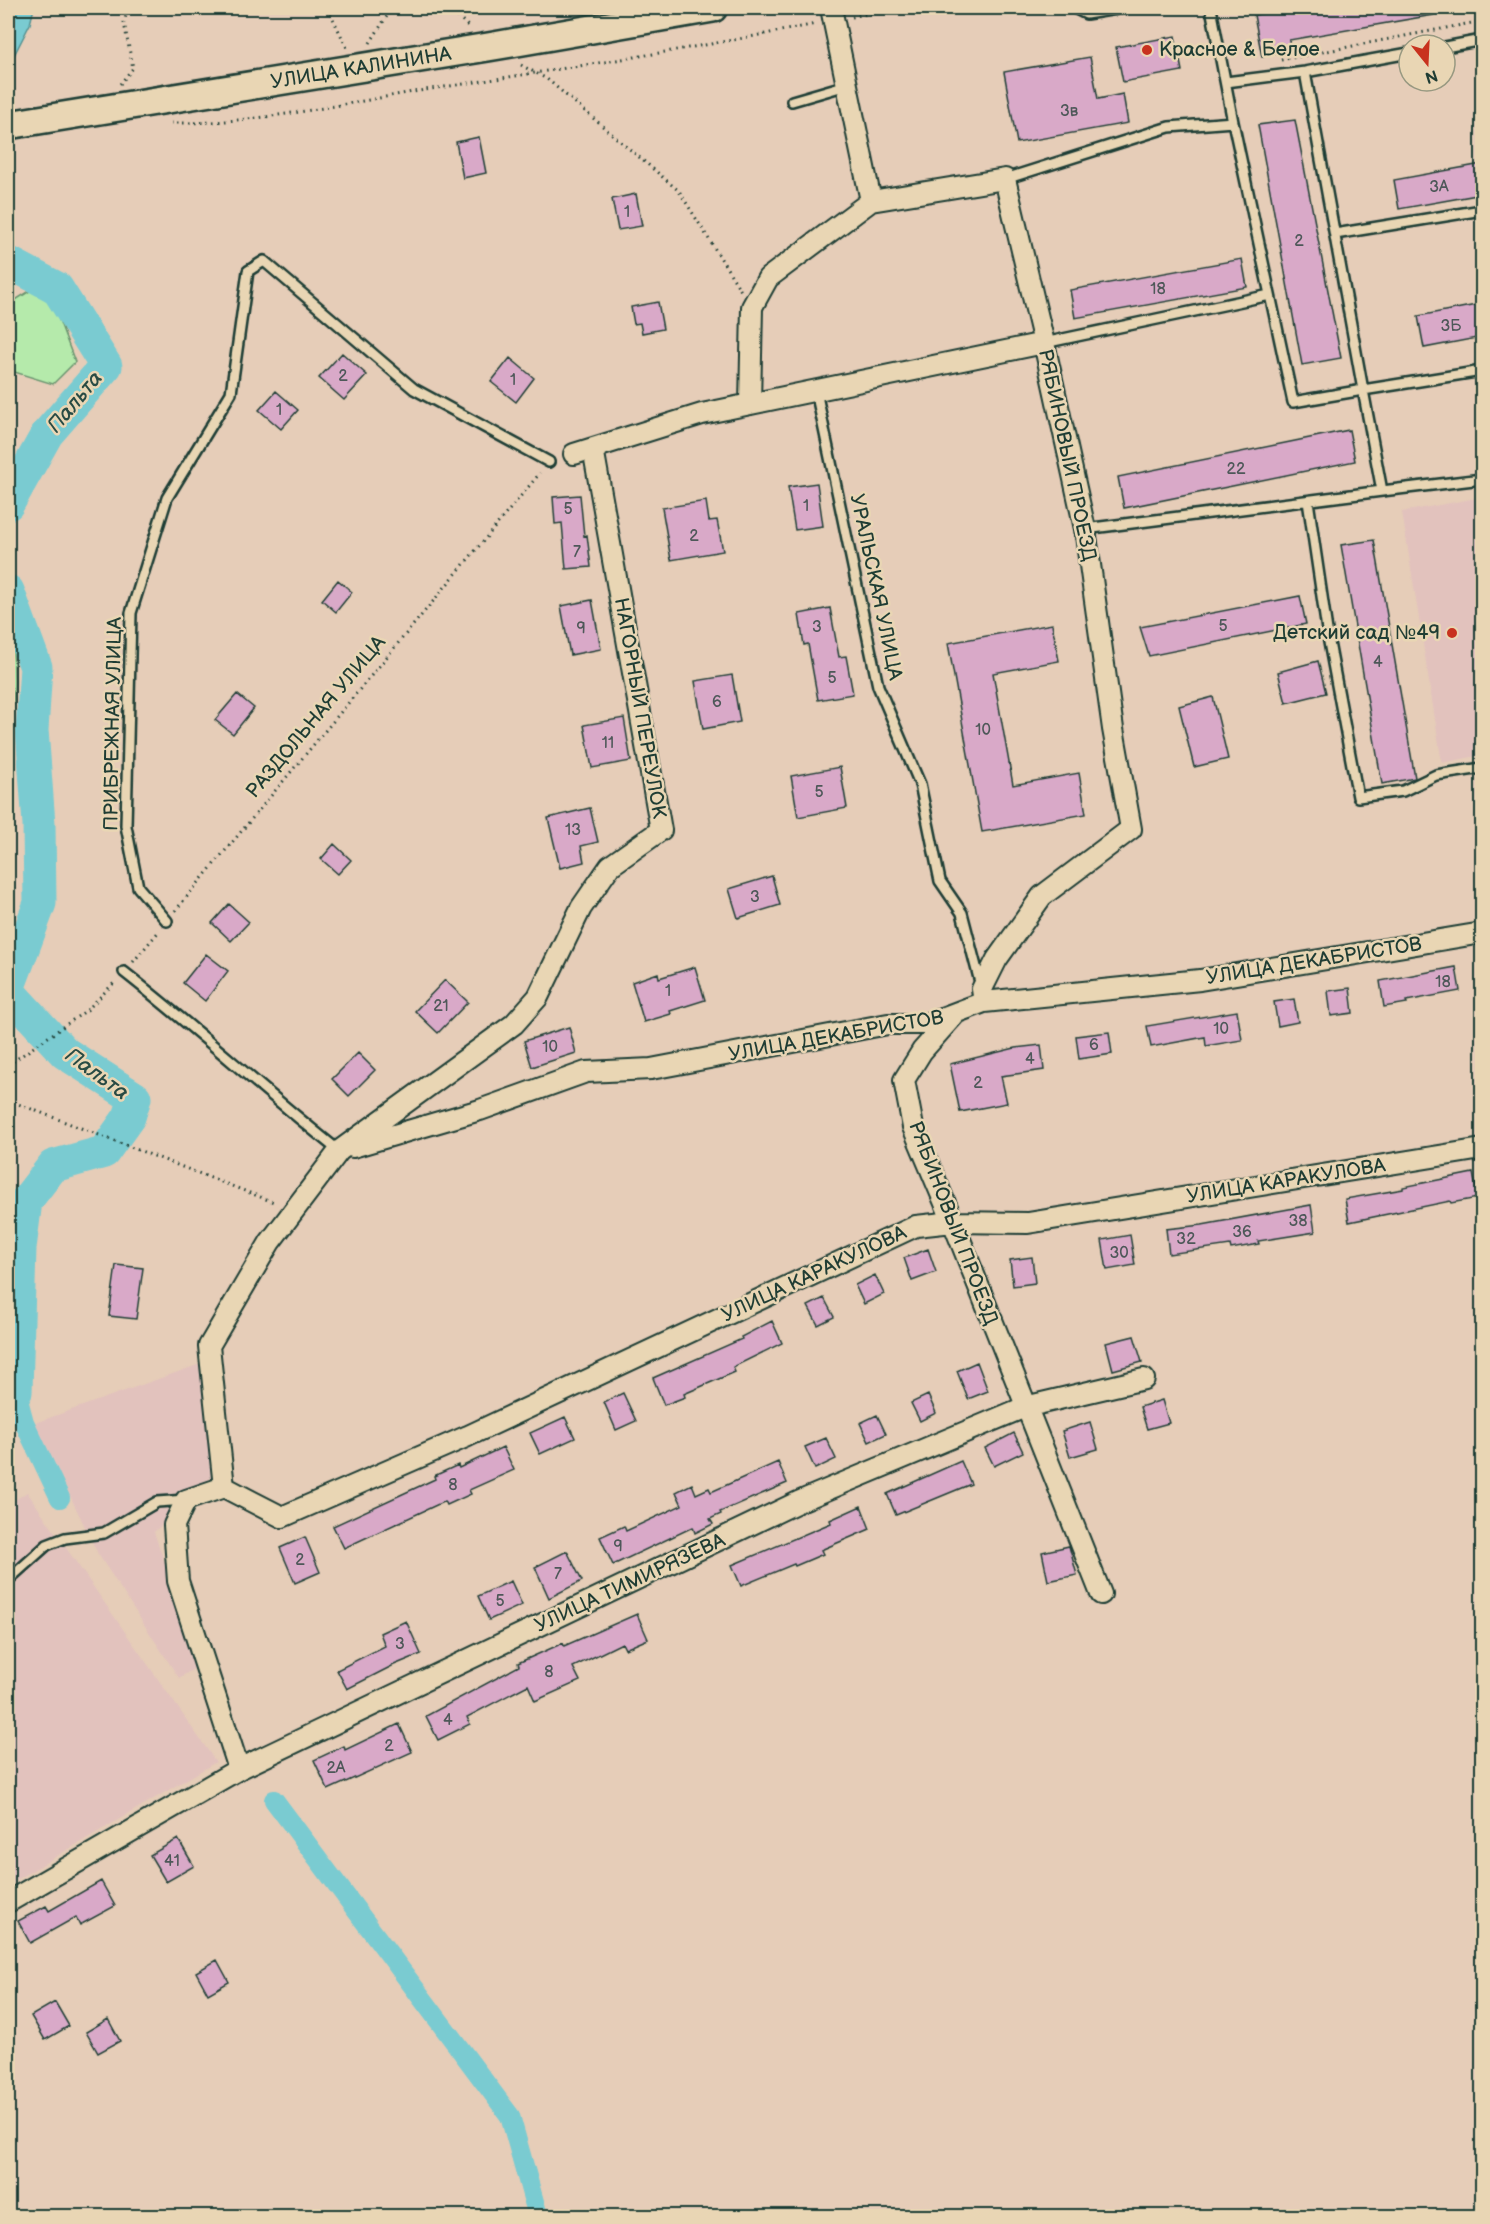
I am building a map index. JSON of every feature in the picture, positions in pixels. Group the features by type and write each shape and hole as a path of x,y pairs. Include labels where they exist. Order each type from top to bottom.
{"main road":[{"name":"УЛИЦА КАЛИНИНА","path":"8,125 119,96 357,68 713,8"}],"street":[{"path":"832,14 871,201"},
{"path":"750,404 752,307 768,278 871,201 1005,179"},
{"name":"РЯБИНОВЫЙ ПРОЕЗД","path":"983,996 997,959 1042,896 1131,829 1113,729 1085,529 1005,179"},
{"path":"574,454 702,414 1044,343"},
{"name":"НАГОРНЫЙ ПЕРЕУЛОК","path":"339,1151 514,1024 538,997 581,908 610,866 661,830 593,448"},
{"name":"УЛИЦА ДЕКАБРИСТОВ","path":"339,1151 480,1110 586,1072 651,1069 888,1024 926,1024 954,1015 983,996 1200,980 1482,933"},
{"name":"РЯБИНОВЫЙ ПРОЕЗД","path":"954,1015 922,1051 904,1080 913,1127 1101,1594"},
{"name":"УЛИЦА КАРАКУЛОВА","path":"224,1487 282,1517 468,1436 916,1226 953,1222 1028,1223 1482,1149"},
{"path":"239,1769 178,1581 174,1526 186,1500 224,1487 209,1346 270,1242 339,1151"},
{"name":"УЛИЦА ТИМИРЯЗЕВА","path":"8,1902 239,1769 798,1502 1025,1407 1144,1379"}],"lane":[{"path":"1074,8 1086,14 1123,8"},
{"path":"1211,8 1293,402 1482,371"},
{"path":"1457,45 1482,40"},
{"path":"1226,82 1305,72 1397,55"},
{"path":"1305,72 1382,491"},
{"path":"792,101 847,85"},
{"path":"1005,179 1169,127 1233,122"},
{"path":"1335,234 1482,210"},
{"name":"ПРИБРЕЖНАЯ УЛИЦА","path":"167,921 138,887 126,826 130,613 167,498 231,393 248,270 264,261 414,389 549,462"},
{"path":"1044,343 1270,296"},
{"name":"УРАЛЬСКАЯ УЛИЦА","path":"816,391 878,686 920,784 940,881 962,913 983,996"},
{"path":"1085,529 1482,479"},
{"path":"1308,501 1328,637 1358,797 1403,791 1436,775 1482,768"},
{"path":"124,972 182,1017 287,1110 339,1151"},
{"path":"8,1580 47,1545 65,1538 104,1533 157,1502 186,1500"}],"path":[{"path":"119,96 133,68 124,23 128,8"},
{"path":"328,8 357,68"},
{"path":"357,68 392,8"},
{"path":"168,123 203,123 294,112 537,74 747,38 832,14 897,8"},
{"path":"1271,62 1482,21"},
{"path":"518,63 547,79 679,191 752,307"},
{"name":"РАЗДОЛЬНАЯ УЛИЦА","path":"8,1065 80,1016 124,972 549,462"},
{"path":"8,1100 275,1202"}],"shaded area":[{"name":"Детский сад №49","path":"1482,497 1482,755 1442,763 1402,512"},
{"path":"203,1363 217,1472 154,1532 200,1665 179,1678 98,1554 35,1423"},
{"path":"27,1492 216,1762 8,1885 8,1505"}],"green space":[{"path":"36,287 46,288 55,293 56,312 75,362 53,384 8,370 8,296 14,301"},
{"path":"8,622 13,650 14,682 13,714 8,742"}],"water":[{"path":"8,8 34,8 30,24 8,67"}],"building":[{"path":"1297,8 1433,8 1433,15 1289,40 1290,50 1262,57 1254,15"},
{"path":"1175,36 1182,71 1123,82 1116,47"},
{"path":"1090,57 1098,99 1123,94 1128,123 1017,143 1004,72"},
{"path":"1295,120 1341,358 1302,365 1258,125"},
{"path":"479,137 486,173 463,178 456,142"},
{"path":"1482,164 1482,194 1399,209 1394,180"},
{"path":"636,194 642,226 618,230 612,199"},
{"path":"1242,259 1247,287 1075,318 1070,290"},
{"path":"658,302 663,329 642,333 640,323 634,324 631,307"},
{"path":"1482,304 1482,337 1424,348 1418,316"},
{"path":"342,353 367,375 344,400 319,378"},
{"path":"510,358 534,378 516,402 491,382"},
{"path":"276,391 298,410 281,429 259,410"},
{"path":"1349,430 1355,461 1124,508 1118,477"},
{"path":"817,483 823,526 795,530 788,487"},
{"path":"580,495 584,536 587,535 591,567 566,569 562,523 555,524 553,497"},
{"path":"706,501 709,521 717,520 723,551 671,560 662,508"},
{"path":"1374,540 1415,778 1382,784 1341,545"},
{"path":"338,580 352,592 336,612 322,600"},
{"path":"1300,596 1306,624 1149,656 1140,627"},
{"path":"592,600 601,649 570,655 561,606"},
{"path":"830,608 839,657 846,656 853,694 818,700 808,644 804,645 799,614"},
{"path":"1052,624 1059,661 993,673 1013,785 1079,773 1086,814 982,832 948,643"},
{"path":"1318,661 1326,693 1286,703 1278,672"},
{"path":"732,675 740,722 703,729 695,681"},
{"path":"237,694 254,708 233,734 215,720"},
{"path":"1213,697 1228,759 1194,767 1179,706"},
{"path":"624,718 631,761 592,768 584,725"},
{"path":"840,767 847,808 798,817 791,776"},
{"path":"590,808 598,842 581,846 584,862 560,868 548,818"},
{"path":"334,844 351,860 338,874 321,859"},
{"path":"772,876 780,905 738,918 729,889"},
{"path":"229,904 249,922 231,941 212,923"},
{"path":"206,954 228,971 205,1001 183,983"},
{"path":"695,967 705,1000 644,1022 632,982 658,973 659,978"},
{"path":"1456,967 1460,991 1384,1007 1380,981"},
{"path":"445,980 468,1002 438,1033 415,1011"},
{"path":"1350,988 1353,1013 1331,1016 1328,991"},
{"path":"1294,999 1298,1022 1278,1026 1274,1002"},
{"path":"1237,1011 1242,1040 1206,1046 1205,1037 1151,1047 1147,1026"},
{"path":"569,1027 576,1053 532,1067 524,1041"},
{"path":"1109,1032 1112,1054 1079,1059 1076,1036"},
{"path":"1041,1045 1044,1070 1001,1076 1007,1103 960,1112 950,1064 1015,1048"},
{"path":"358,1053 375,1070 349,1096 332,1079"},
{"path":"1473,1173 1478,1198 1451,1203 1450,1201 1349,1222 1345,1199"},
{"path":"1311,1205 1315,1232 1258,1241 1259,1244 1231,1249 1230,1245 1169,1254 1166,1229 1202,1225"},
{"path":"1130,1235 1135,1265 1107,1270 1102,1240"},
{"path":"928,1249 936,1272 912,1281 904,1258"},
{"path":"1032,1257 1035,1283 1013,1286 1010,1260"},
{"path":"116,1265 143,1268 136,1319 109,1316"},
{"path":"875,1275 884,1294 864,1304 855,1285"},
{"path":"824,1298 834,1317 818,1325 808,1306"},
{"path":"772,1321 782,1343 733,1367 735,1372 664,1405 653,1378 742,1339 741,1337"},
{"path":"1134,1336 1142,1362 1113,1370 1106,1343"},
{"path":"977,1362 988,1391 968,1399 957,1371"},
{"path":"623,1393 636,1421 616,1430 604,1402"},
{"path":"928,1395 936,1413 920,1421 911,1403"},
{"path":"1162,1400 1169,1423 1147,1429 1140,1407"},
{"path":"877,1415 886,1434 869,1442 860,1423"},
{"path":"565,1417 575,1438 540,1454 530,1433"},
{"path":"1090,1422 1098,1449 1070,1457 1062,1431"},
{"path":"1014,1433 1023,1452 994,1466 985,1448"},
{"path":"826,1438 836,1459 815,1469 805,1447"},
{"path":"503,1447 514,1470 469,1490 471,1494 447,1505 445,1501 344,1548 333,1526 435,1479 434,1476 458,1465 459,1468"},
{"path":"961,1461 971,1484 896,1515 887,1494"},
{"path":"778,1462 787,1483 720,1512 721,1514 710,1519 713,1524 695,1533 693,1527 613,1565 600,1537 624,1526 626,1531 682,1505 676,1492 692,1484 696,1494 709,1488 711,1492"},
{"path":"861,1506 870,1529 821,1550 823,1554 741,1586 732,1565 831,1523 830,1520"},
{"path":"305,1537 320,1572 295,1583 280,1548"},
{"path":"1069,1546 1077,1575 1048,1581 1042,1552"},
{"path":"567,1551 582,1581 549,1598 535,1567"},
{"path":"511,1581 522,1605 489,1620 478,1596"},
{"path":"637,1614 648,1639 625,1649 622,1643 573,1667 580,1681 535,1701 528,1685 467,1717 470,1724 438,1740 426,1716 519,1666 518,1663"},
{"path":"406,1621 421,1654 347,1689 337,1670 385,1646 380,1633"},
{"path":"399,1724 412,1752 328,1790 314,1760 344,1746 345,1750"},
{"path":"178,1839 194,1866 166,1882 150,1855"},
{"path":"101,1881 115,1906 80,1925 76,1917 30,1943 18,1921 46,1906 49,1911"},
{"path":"217,1960 229,1982 208,1994 196,1972"},
{"path":"55,2002 69,2026 45,2040 31,2016"},
{"path":"108,2019 120,2041 98,2053 86,2032"}],"waterway":[{"name":"Пальта","path":"8,262 57,288 106,366 47,434 8,504"},
{"name":"Пальта","path":"8,591 36,667 32,730 39,824 40,903 8,989"},
{"name":"Пальта","path":"8,991 65,1053 135,1098 129,1117 104,1152 53,1166 26,1201 20,1248 16,1392 8,1406"},
{"path":"16,1392 24,1422 60,1498"},
{"path":"274,1800 510,2116 538,2216"}],"place":[{"name":"Красное & Белое","path":"1147,50"},
{"name":"Детский сад №49","path":"1452,633"}]}
